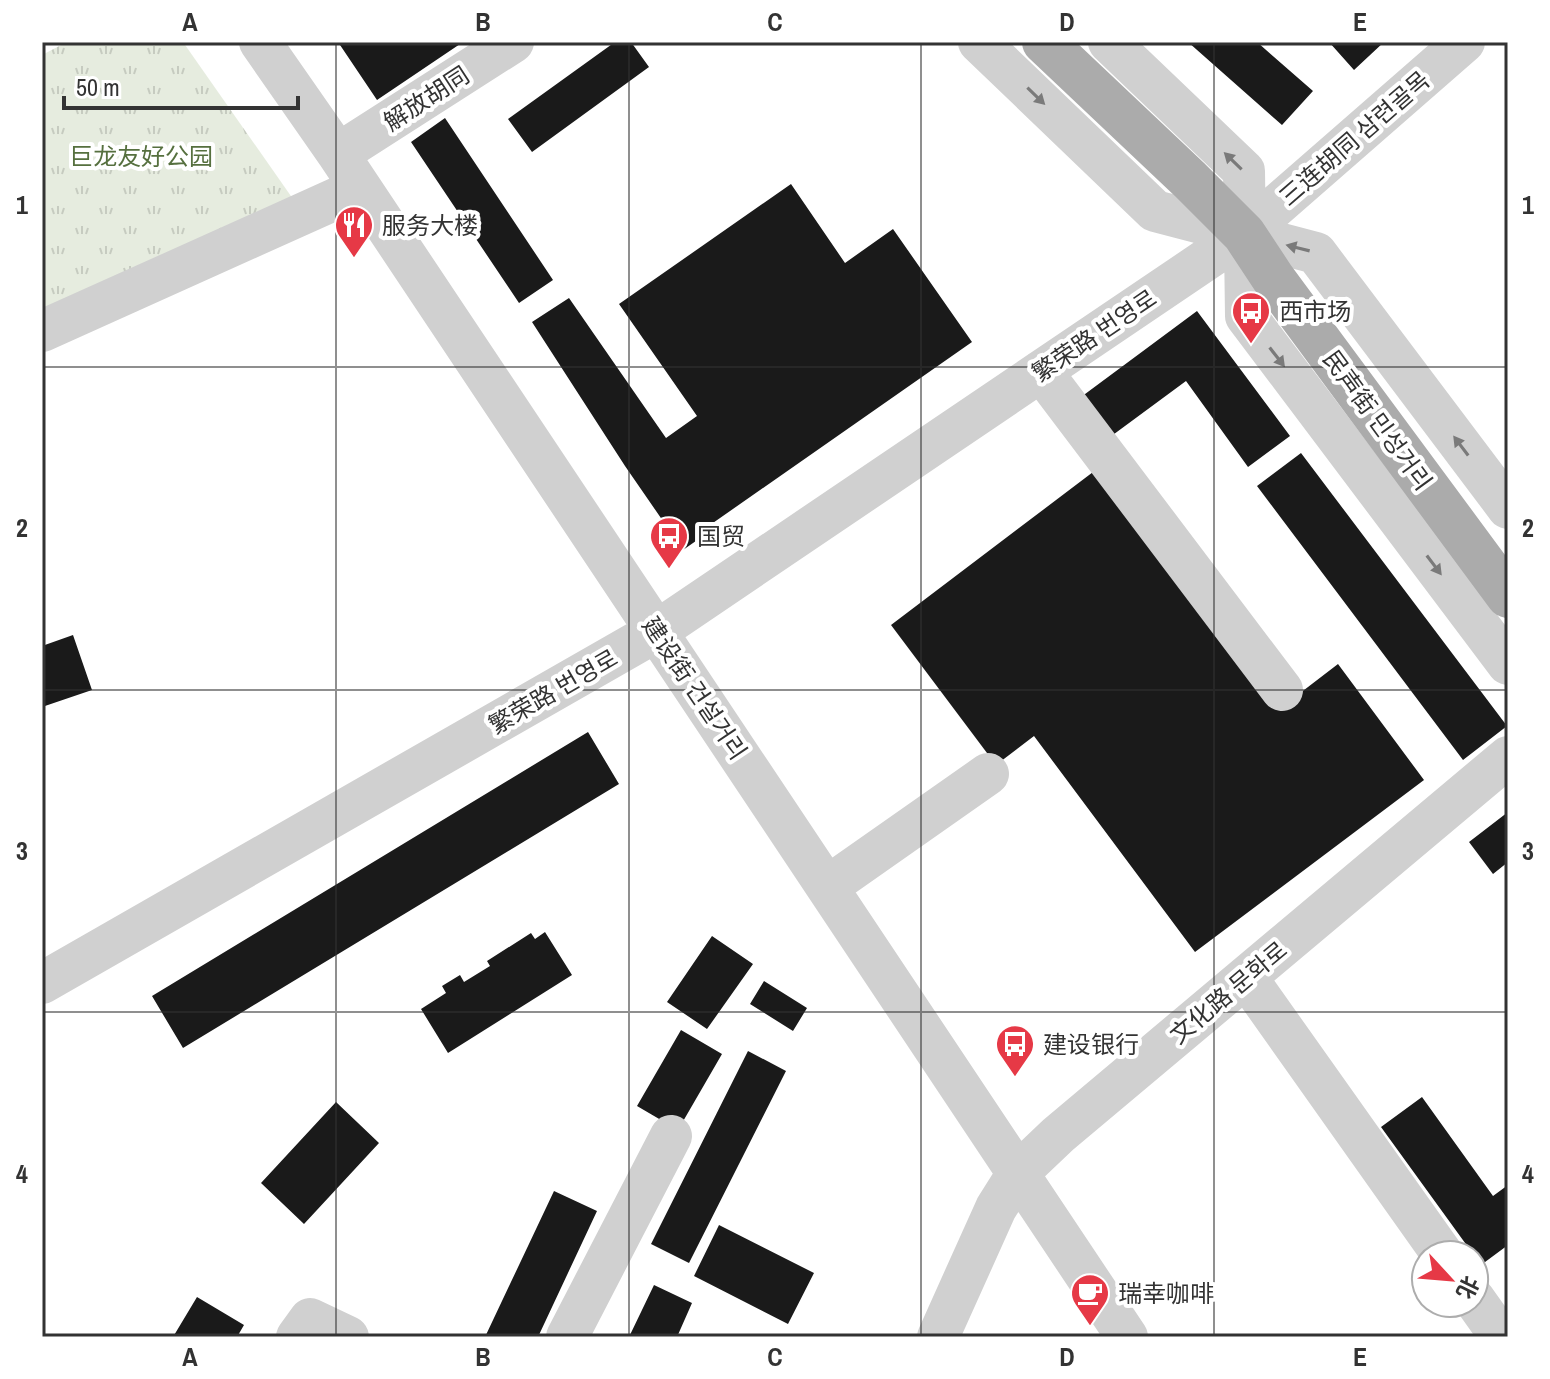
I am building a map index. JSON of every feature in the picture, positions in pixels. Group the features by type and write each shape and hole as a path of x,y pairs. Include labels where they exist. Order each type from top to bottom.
{"main road":[{"name":"民声街 민성거리","path":"1044,42 1244,234 1273,278 1508,596"}],"street":[{"name":"建设街 건설거리","path":"260,42 1127,1337"},
{"name":"解放胡同","path":"42,331 349,171 513,42"},
{"path":"979,42 1155,211 1316,253 1506,503 1464,536"},
{"path":"1109,42 1244,171 1246,316 1508,664"},
{"name":"三连胡同 삼련골목","path":"1244,234 1464,42"},
{"name":"繁荣路 번영로","path":"42,983 657,631 1244,234"},
{"path":"1041,371 1282,690"},
{"name":"文化路 문화로","path":"938,1337 996,1208 1018,1173 1058,1135 1508,757"},
{"path":"827,887 988,774"},
{"path":"1246,977 1432,1239"},
{"path":"567,1337 671,1136"},
{"path":"1488,1319 1501,1337"},
{"path":"304,1328 348,1337"}],"green space":[{"name":"巨龙友好公园","path":"67,42 183,42 293,199 42,314 42,55"}],"building":[{"path":"338,42 463,42 377,100"},
{"path":"615,42 631,42 649,67 532,152 508,119"},
{"path":"1188,42 1257,42 1313,91 1282,125"},
{"path":"1329,42 1384,42 1354,70"},
{"path":"445,118 553,280 519,303 411,142"},
{"path":"791,184 845,263 893,229 972,342 700,532 703,536 683,550 532,322 569,298 666,438 697,416 619,304"},
{"path":"1197,311 1290,436 1248,467 1186,381 1106,440 1077,400"},
{"path":"1301,453 1507,726 1463,760 1257,486"},
{"path":"1097,469 1278,710 1338,664 1424,780 1195,952 1034,736 996,765 891,625"},
{"path":"73,635 92,690 42,707 42,646"},
{"path":"588,732 619,784 183,1048 152,996"},
{"path":"1508,812 1508,862 1493,874 1469,842"},
{"path":"545,932 572,975 448,1053 421,1009 446,993 442,986 460,975 464,982 490,966 487,961 531,933 535,939"},
{"path":"712,936 753,964 707,1029 667,1002"},
{"path":"764,981 807,1008 793,1031 750,1004"},
{"path":"681,1030 722,1054 678,1130 637,1106"},
{"path":"748,1051 786,1071 689,1263 651,1244"},
{"path":"1422,1097 1493,1196 1508,1185 1508,1245 1490,1258 1490,1239 1462,1239 1381,1127"},
{"path":"336,1102 379,1143 304,1224 261,1183"},
{"path":"554,1191 597,1211 538,1337 485,1337"},
{"path":"719,1225 814,1273 788,1324 694,1276"},
{"path":"654,1285 692,1303 677,1337 629,1337"},
{"path":"197,1297 244,1325 237,1337 173,1337"}],"place":[{"name":"服务大楼","path":"354,259"},
{"name":"西市场","path":"1251,345"},
{"name":"国贸","path":"669,570"},
{"name":"建设银行","path":"1015,1078"},
{"name":"瑞幸咖啡","path":"1090,1327"}]}
